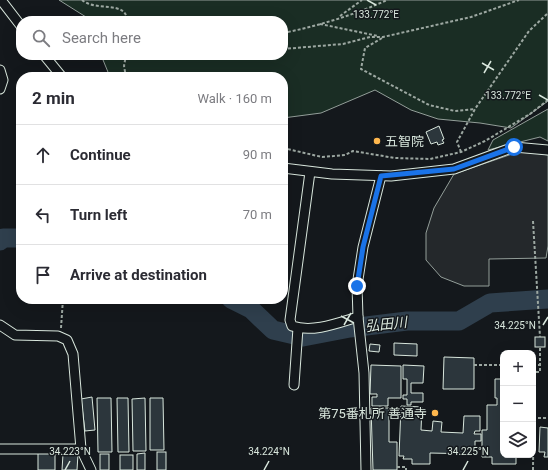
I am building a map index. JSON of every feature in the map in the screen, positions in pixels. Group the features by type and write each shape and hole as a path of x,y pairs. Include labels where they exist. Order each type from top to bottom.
{"street":[{"path":"1,0 16,20"},
{"path":"48,60 58,72"},
{"path":"0,70 3,80 0,89"},
{"path":"288,169 310,172 381,176 454,169 514,147 548,150"},
{"path":"310,172 290,320 292,326 298,328 320,328 358,318"},
{"path":"366,470 364,373 358,318 357,286 363,247 381,176"},
{"path":"0,325 15,335 60,337 67,340 73,354 82,449 91,470"},
{"path":"294,385 298,328"},
{"path":"0,449 82,449"}],"path":[{"path":"82,0 87,4 105,6 113,4 121,7 127,16"},
{"path":"338,18 362,0"},
{"path":"288,33 338,18 387,0"},
{"path":"288,49 343,44 370,37 383,37 470,16 519,0"},
{"path":"461,152 457,142 475,109 529,31 548,13"},
{"path":"318,24 383,37"},
{"path":"383,37 365,48 361,69 429,105 455,111 475,109"},
{"path":"125,60 125,72"},
{"path":"288,149 322,157 345,155 353,151 395,158 430,160 461,152 485,140 530,114 548,100"},
{"path":"533,221 540,337"},
{"path":"60,337 63,304"},
{"path":"534,386 534,372 540,372 540,347"},
{"path":"474,365 500,365"},
{"path":"536,418 548,418"},
{"path":"533,422 533,470"},
{"path":"397,467 406,467 406,470"}],"green space":[{"path":"59,0 548,0 548,101 511,128 438,119 411,110 375,90 321,113 288,117 288,72 108,72 103,60 288,60 288,16 84,16"},
{"path":"548,109 548,141 540,137 488,150 493,140"}],"shaded area":[{"path":"528,152 548,155 548,246 546,258 489,259 489,286 464,286 441,277 426,260 426,233 434,208 454,174 515,153"}],"building":[{"path":"439,126 444,143 438,145 437,142 431,144 426,132"},
{"path":"535,337 545,337 545,347 535,347"},
{"path":"394,343 417,344 417,356 394,355"},
{"path":"370,344 380,345 379,352 369,351"},
{"path":"444,357 474,358 474,389 443,389"},
{"path":"371,365 401,366 401,398 388,398 388,406 372,406 372,397 377,397 377,394 370,394"},
{"path":"403,365 424,366 423,383 411,383 411,393 423,393 423,402 411,402 411,405 407,405 407,399 403,399 403,395 407,395 407,379 403,379"},
{"path":"495,379 500,379 500,458 516,458 516,464 492,464 492,457 482,457 482,430 487,430 487,405 497,405 497,398 495,398"},
{"path":"92,397 95,430 85,431 81,399"},
{"path":"97,398 111,398 112,452 98,452"},
{"path":"117,398 128,398 129,452 118,452"},
{"path":"145,398 146,451 133,451 132,399"},
{"path":"150,398 163,398 164,450 150,450"},
{"path":"401,406 422,407 421,430 432,431 433,421 442,422 441,432 463,433 464,416 480,416 480,431 475,431 474,434 481,434 481,441 475,441 475,454 430,453 430,464 412,464 412,459 403,459 404,456 399,456"},
{"path":"371,408 389,408 389,442 397,442 397,470 373,470"},
{"path":"540,427 548,428 548,457 544,457 545,452 539,452"},
{"path":"157,452 166,452 166,470 157,470"},
{"path":"38,453 55,453 55,470 38,470"},
{"path":"145,453 145,470 137,470 137,454"},
{"path":"63,454 78,454 77,470 62,470"},
{"path":"100,454 109,454 109,470 100,470"},
{"path":"120,455 133,455 133,470 120,470"}],"waterway":[{"name":"弘田川","path":"0,241 3,238 16,238"},
{"name":"弘田川","path":"241,304 251,309 273,330 303,337 350,328 407,321 459,321 490,303 548,299"}],"place":[{"name":"五智院","path":"377,141"},
{"name":"第75番札所 善通寺","path":"435,413"}],"route":[{"path":"357,286 363,247 381,176 454,169 514,147"}]}
